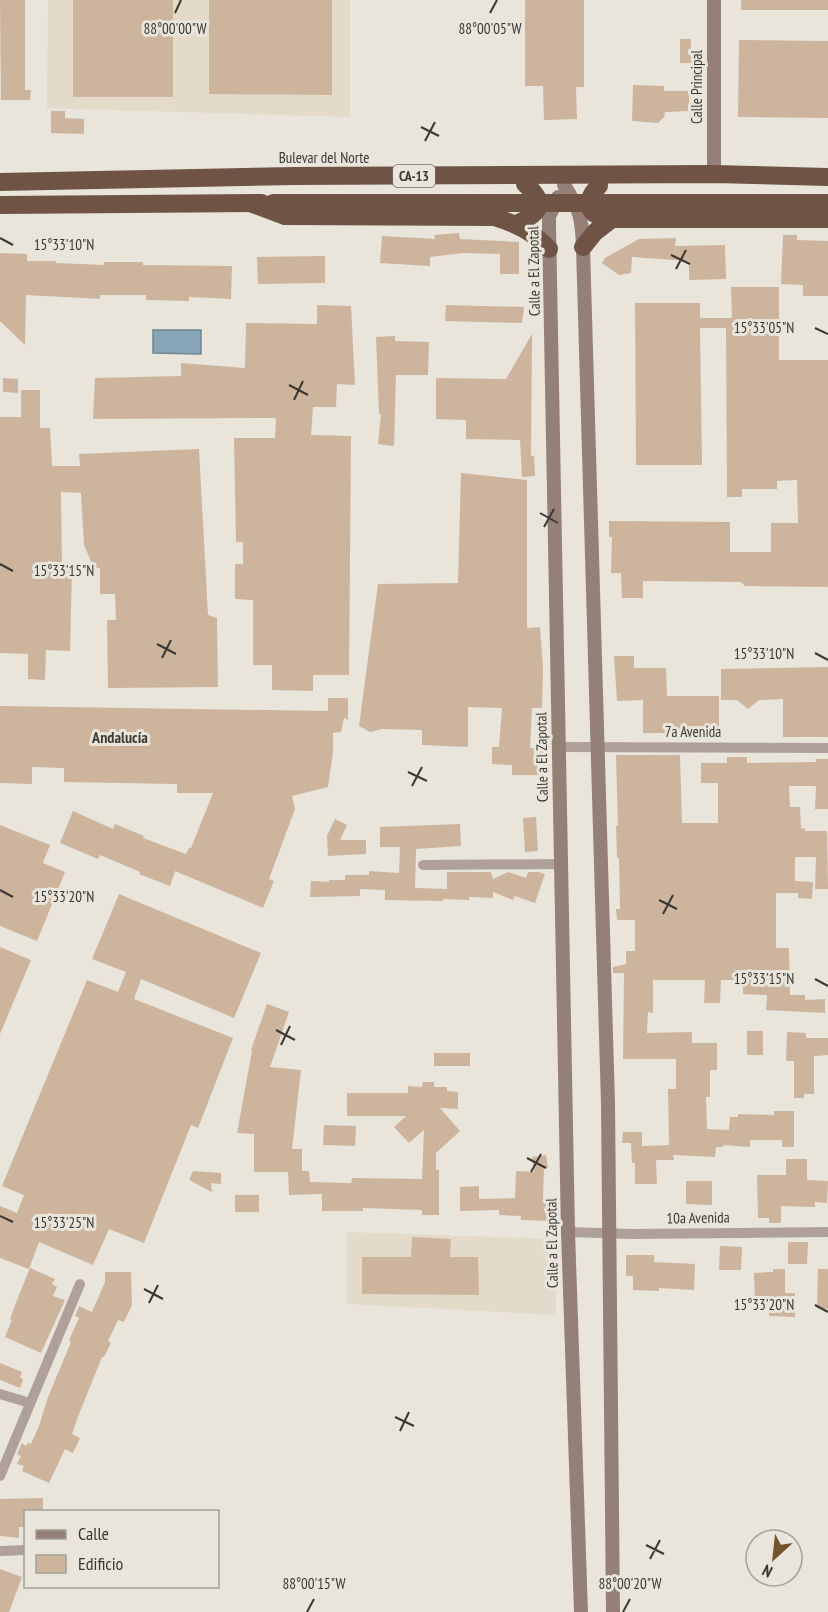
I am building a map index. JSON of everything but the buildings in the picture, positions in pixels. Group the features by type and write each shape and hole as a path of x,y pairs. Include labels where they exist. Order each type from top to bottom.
{"highway":[{"name":"Bulevar del Norte","path":"0,182 714,174 828,177"},
{"path":"305,177 315,182 599,186 828,184"},
{"path":"516,224 538,209 538,197 525,184"},
{"path":"599,186 593,190 590,197 591,210 595,215 612,219 828,219"},
{"name":"CA-13","path":"0,206 828,202"},
{"path":"250,203 285,216 495,217 531,232 549,249"},
{"path":"583,247 595,232 612,219"}],"street":[{"name":"Calle Principal","path":"714,0 714,174"},
{"path":"564,185 579,208 582,219 583,247 599,747 610,1234 613,1612"},
{"name":"Calle a El Zapotal","path":"564,185 549,218 549,249 568,1232 581,1612"},
{"name":"7a Avenida","path":"559,747 828,748"},
{"path":"423,865 561,864"},
{"name":"10a Avenida","path":"568,1232 610,1234 828,1232"},
{"path":"0,1476 80,1284"},
{"path":"0,1394 30,1403"},
{"path":"0,1551 24,1550"}],"shaded area":[{"path":"48,0 350,0 350,117 47,108"},
{"path":"347,1232 557,1239 556,1315 347,1304"}],"water":[{"path":"153,330 201,330 201,354 153,353"}],"district":[{"name":"Andalucía","path":"120,737"}]}
